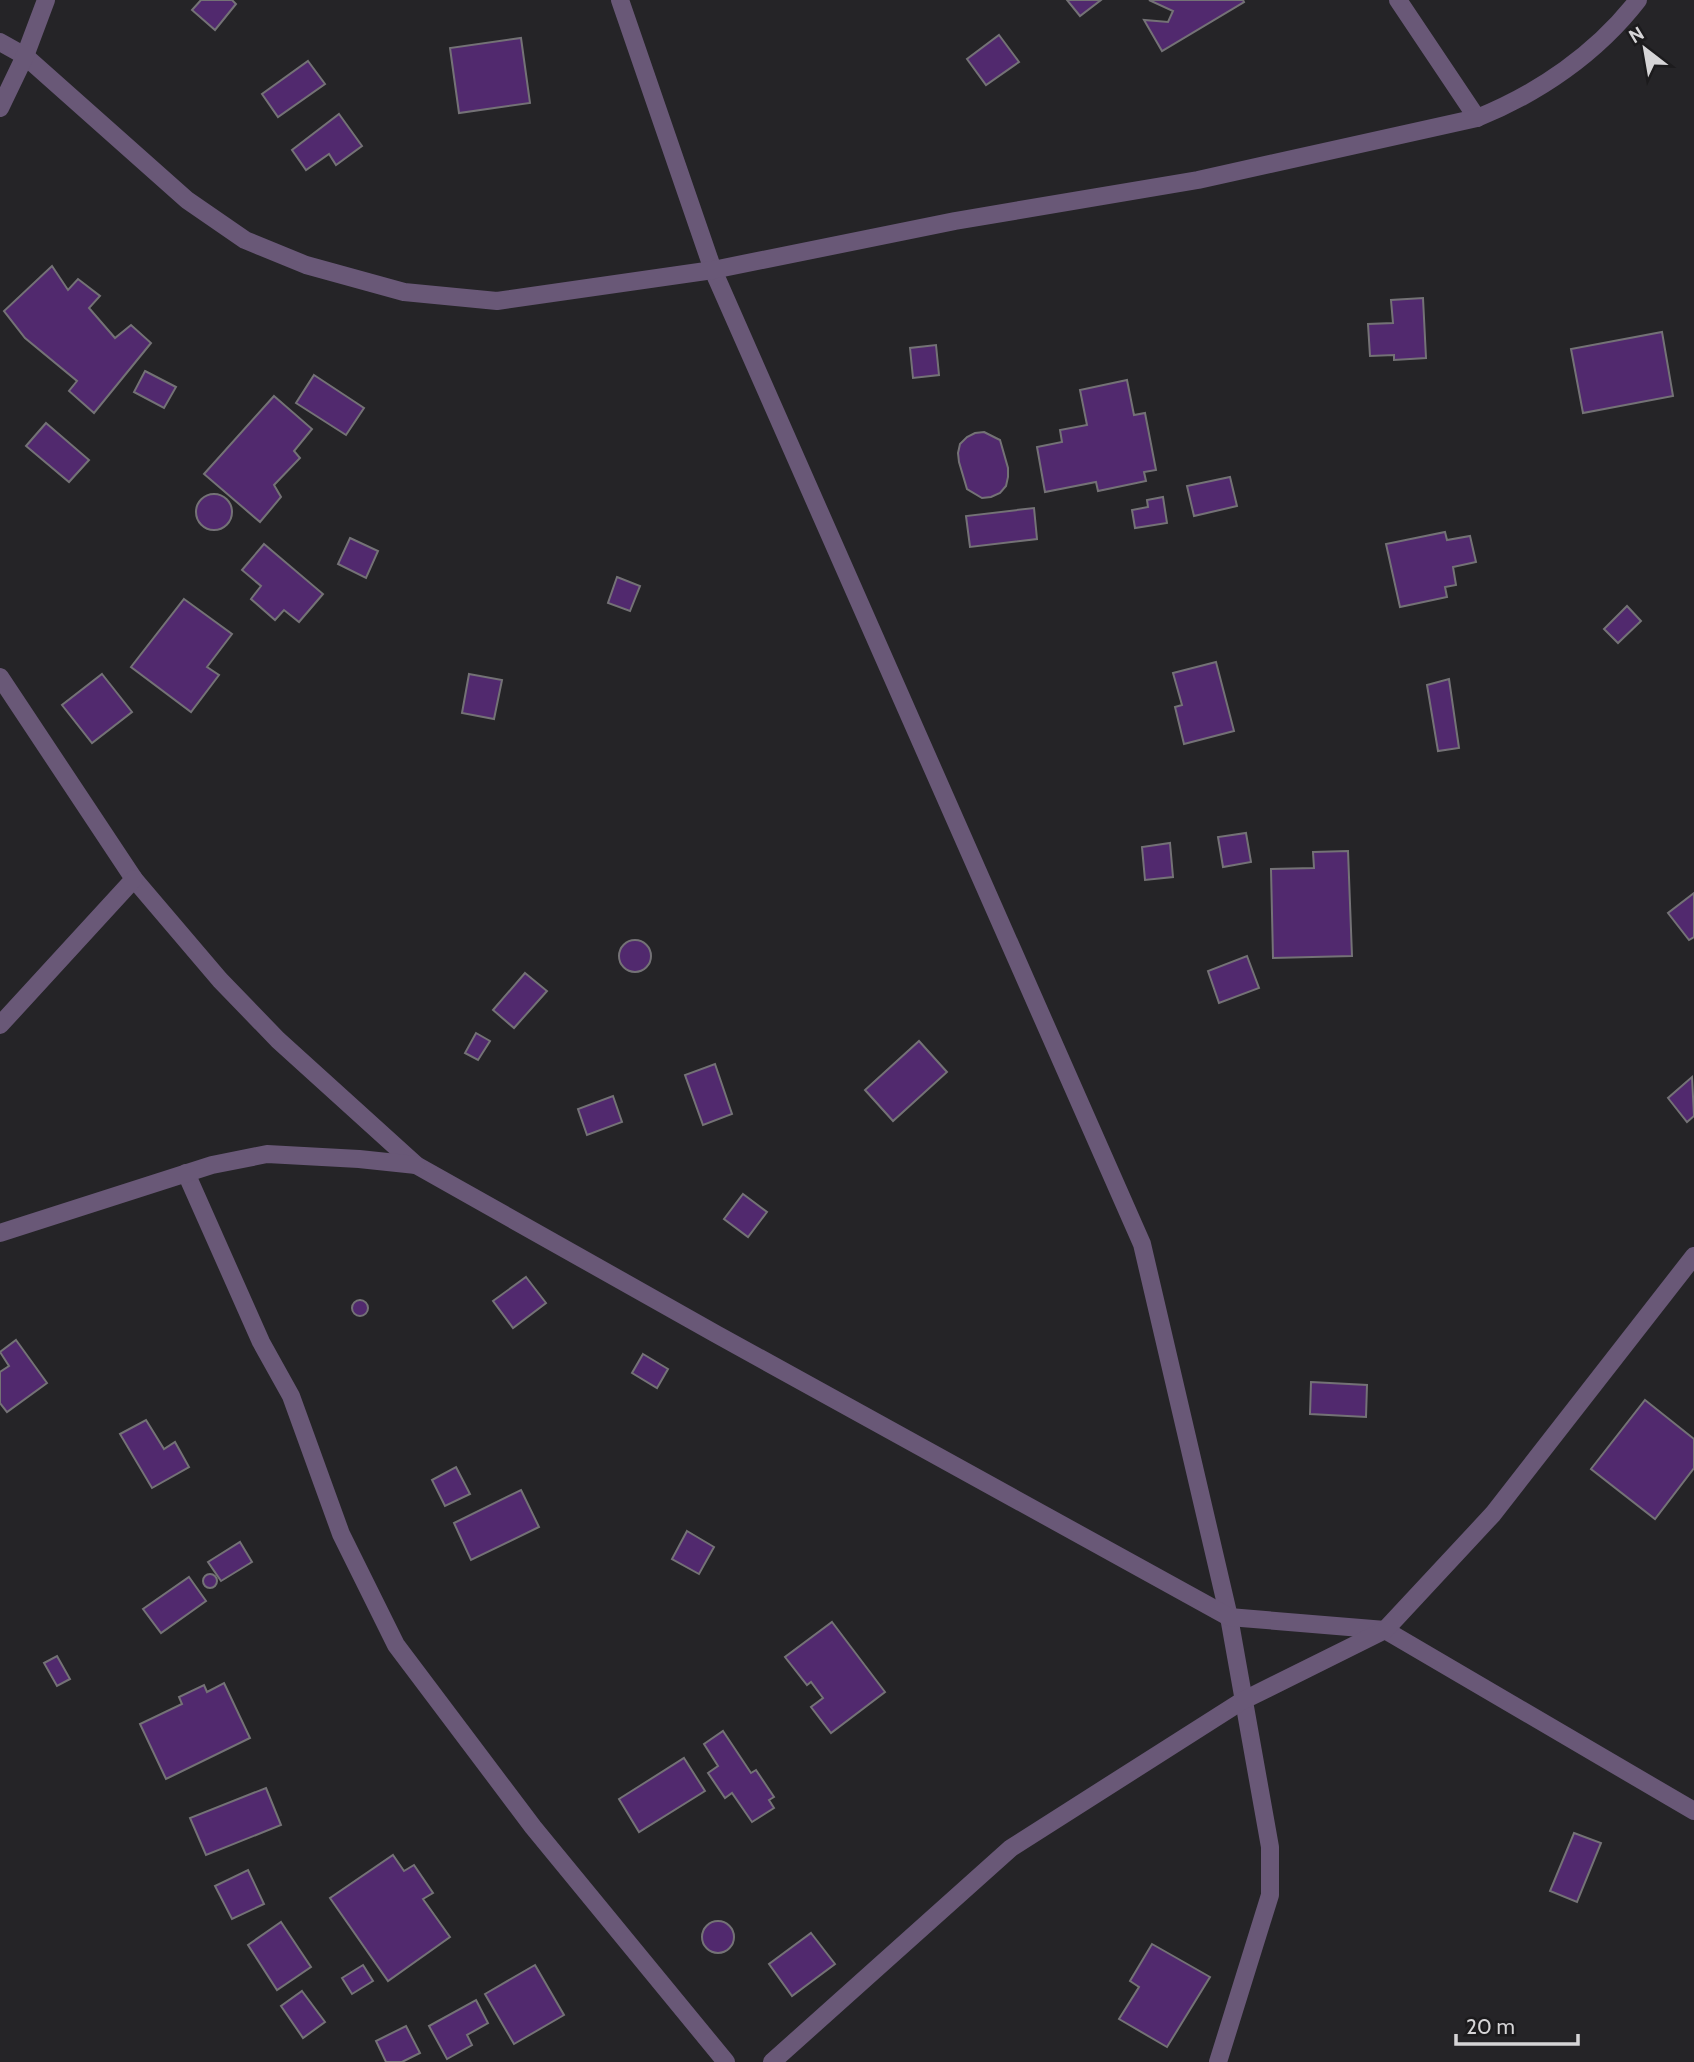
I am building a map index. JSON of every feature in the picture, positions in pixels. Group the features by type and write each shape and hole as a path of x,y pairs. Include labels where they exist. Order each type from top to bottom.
{"street":[{"path":"0,108 25,56 46,0"},
{"path":"620,0 713,270 1142,1244 1229,1617 1270,1847 1270,1895 1218,2062"},
{"path":"1398,0 1477,118"},
{"path":"0,41 25,56 187,200 245,240 306,265 404,292 498,301 713,270 955,221 1198,180 1477,118 1514,104 1556,78 1622,22 1638,0"},
{"path":"0,677 134,879 220,981 278,1040 416,1165 1229,1617 1385,1630 1694,1811"},
{"path":"0,1025 134,879"},
{"path":"0,1233 212,1165 267,1154 416,1165"},
{"path":"186,1173 261,1342 291,1396 341,1534 396,1645 533,1827 726,2062"},
{"path":"772,2062 1012,1848 1242,1701 1385,1630 1493,1514 1694,1256"}],"building":[{"path":"201,0 232,0 236,4 215,30 192,10"},
{"path":"1067,0 1101,0 1080,16"},
{"path":"1149,0 1244,2 1162,51 1144,20 1168,22 1173,11"},
{"path":"999,35 1019,62 986,85 967,59"},
{"path":"521,38 530,103 459,113 450,48"},
{"path":"308,61 325,84 278,117 262,94"},
{"path":"339,114 362,146 336,165 329,154 306,170 292,150"},
{"path":"52,266 68,290 78,279 100,296 89,308 115,338 131,325 151,343 94,413 69,391 77,381 25,338 4,311"},
{"path":"1423,298 1426,358 1394,360 1394,355 1370,356 1368,324 1393,323 1391,300"},
{"path":"1662,332 1673,396 1583,413 1571,349"},
{"path":"936,345 939,375 913,378 910,348"},
{"path":"145,371 176,387 164,408 134,392"},
{"path":"314,375 364,408 346,435 296,403"},
{"path":"1127,380 1134,415 1145,413 1156,470 1144,472 1146,481 1098,491 1096,482 1045,492 1037,447 1062,442 1060,430 1087,425 1080,390"},
{"path":"274,396 312,429 294,451 300,458 274,485 281,497 260,522 204,474"},
{"path":"46,423 89,460 69,482 26,446"},
{"path":"984,432 1000,440 1008,477 1006,486 1000,493 982,498 967,489 958,453 960,444 967,437"},
{"path":"1230,477 1237,506 1194,516 1187,486"},
{"path":"214,494 226,500 232,512 226,524 214,530 202,524 196,512 202,500"},
{"path":"1163,497 1167,523 1135,528 1132,510 1148,507 1147,500"},
{"path":"1034,508 1037,539 970,547 966,516"},
{"path":"1445,532 1447,540 1470,536 1476,562 1453,567 1456,585 1445,587 1447,597 1400,607 1386,544"},
{"path":"350,538 378,551 366,578 338,564"},
{"path":"264,544 323,594 299,622 284,610 275,620 251,599 261,586 242,570"},
{"path":"617,577 640,586 630,611 608,603"},
{"path":"184,599 232,634 207,667 219,675 191,712 131,667"},
{"path":"1627,606 1641,621 1618,643 1604,629"},
{"path":"1216,662 1234,731 1184,744 1175,707 1182,705 1173,673"},
{"path":"102,674 132,712 92,743 62,705"},
{"path":"469,674 502,680 494,719 462,713"},
{"path":"1449,679 1459,748 1438,751 1427,685"},
{"path":"1246,833 1251,862 1223,867 1218,837"},
{"path":"1170,843 1173,877 1145,880 1142,847"},
{"path":"1348,851 1352,956 1273,958 1271,869 1314,868 1313,852"},
{"path":"1694,893 1694,937 1689,940 1668,913"},
{"path":"635,940 647,944 651,956 647,968 635,972 623,968 619,956 623,944"},
{"path":"1247,956 1259,988 1219,1003 1208,971"},
{"path":"525,973 547,991 514,1028 493,1010"},
{"path":"476,1033 490,1041 478,1060 465,1053"},
{"path":"919,1041 947,1072 893,1121 865,1090"},
{"path":"715,1064 732,1114 703,1125 685,1075"},
{"path":"1692,1077 1694,1116 1687,1122 1668,1098"},
{"path":"613,1096 622,1122 587,1135 578,1109"},
{"path":"743,1194 767,1212 748,1237 724,1219"},
{"path":"526,1277 546,1303 513,1328 493,1301"},
{"path":"360,1300 366,1302 366,1314 360,1316 354,1314 352,1308 354,1302"},
{"path":"16,1340 47,1383 7,1412 0,1403 0,1372 9,1366 0,1352"},
{"path":"643,1354 668,1369 657,1388 632,1373"},
{"path":"1311,1382 1367,1385 1366,1417 1310,1414"},
{"path":"1645,1400 1694,1439 1694,1468 1655,1519 1591,1469"},
{"path":"146,1420 164,1449 175,1442 189,1467 152,1488 120,1434"},
{"path":"456,1467 470,1494 445,1506 432,1480"},
{"path":"521,1490 539,1527 471,1560 454,1523"},
{"path":"687,1531 714,1547 699,1574 672,1559"},
{"path":"240,1542 252,1562 221,1581 208,1562"},
{"path":"210,1574 215,1576 215,1586 210,1588 205,1586 203,1581 205,1576"},
{"path":"189,1577 206,1601 161,1633 143,1609"},
{"path":"832,1622 885,1692 831,1733 811,1707 823,1698 811,1682 807,1685 785,1657"},
{"path":"57,1656 70,1679 57,1686 44,1663"},
{"path":"224,1683 250,1738 166,1779 140,1724 182,1704 179,1697 204,1685 207,1692"},
{"path":"723,1731 751,1773 756,1770 774,1797 769,1800 774,1808 752,1822 732,1793 725,1798 708,1773 718,1766 704,1744"},
{"path":"684,1758 705,1791 639,1832 619,1799"},
{"path":"266,1788 281,1825 206,1855 190,1818"},
{"path":"1574,1833 1601,1843 1577,1902 1550,1891"},
{"path":"393,1855 404,1871 414,1865 433,1893 423,1899 450,1937 388,1981 330,1898"},
{"path":"248,1870 264,1904 232,1919 215,1886"},
{"path":"718,1921 729,1926 734,1937 729,1948 718,1953 707,1948 702,1937 707,1926"},
{"path":"281,1922 311,1967 277,1990 248,1945"},
{"path":"811,1933 835,1964 792,1996 769,1964"},
{"path":"1152,1944 1210,1977 1167,2047 1119,2019 1139,1987 1130,1981"},
{"path":"363,1965 373,1981 352,1994 342,1978"},
{"path":"535,1965 564,2015 514,2044 485,1994"},
{"path":"302,1991 325,2022 303,2038 281,2006"},
{"path":"476,2000 488,2023 467,2035 472,2045 447,2059 429,2026"},
{"path":"406,2026 420,2053 402,2062 386,2062 376,2041"}]}
